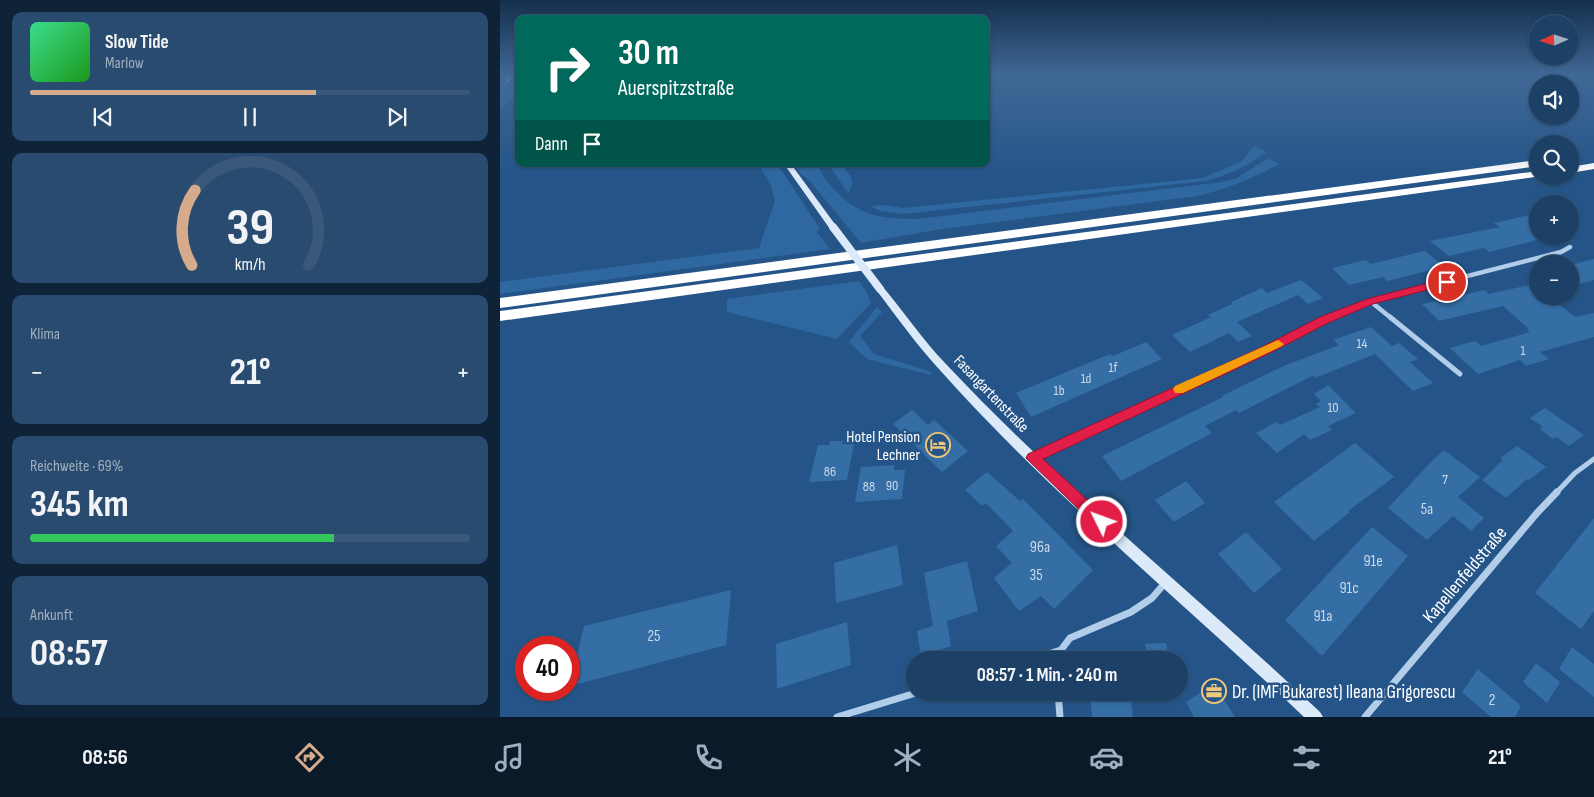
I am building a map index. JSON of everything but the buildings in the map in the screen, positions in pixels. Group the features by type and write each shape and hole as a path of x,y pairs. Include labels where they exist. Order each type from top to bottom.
{"highway":[{"path":"1579,158 1594,156"},
{"path":"500,303 1529,164"},
{"path":"1579,168 1594,166"},
{"path":"500,316 1529,175"}],"street":[{"name":"Fasangartenstraße","path":"790,167 910,328 957,383 1032,458 1315,717"},
{"path":"1032,458 1266,350 1324,320 1370,301 1561,252 1570,247"},
{"path":"1370,301 1460,374"},
{"name":"Kapellenfeldstraße","path":"1365,717 1537,513 1575,473 1594,458"},
{"path":"1058,651 1061,650 1070,638 1130,612 1152,598 1168,581"},
{"path":"837,717 906,696"},
{"path":"1059,701 1060,717"}],"shaded area":[{"path":"1254,146 1267,152 1238,170 1205,181 903,214 880,211 870,206 884,205 904,208 1203,178 1242,161"},
{"path":"1268,158 1279,164 1239,183 1197,196 942,229 861,243 797,167 819,167 825,179 842,197 870,214 881,217 918,219 1235,179"},
{"path":"779,167 820,229 816,231 830,249 500,294 500,282 759,248 775,201 771,186 761,168"},
{"path":"830,167 844,167 852,181 848,193"},
{"path":"859,281 871,303 837,339 727,312 727,299"},
{"path":"877,307 882,312 860,336 874,354 932,372 931,375 867,359 849,342"}],"slow traffic":[{"path":"1179,389 1278,344"}],"place":[{"name":"Hotel Pension Lechner","path":"938,445"},
{"name":"Dr. (IMF Bukarest) Ileana Grigorescu","path":"1214,691"}],"route":[{"path":"1102,522 1032,458 1266,350 1324,320 1370,301 1447,282"}]}
